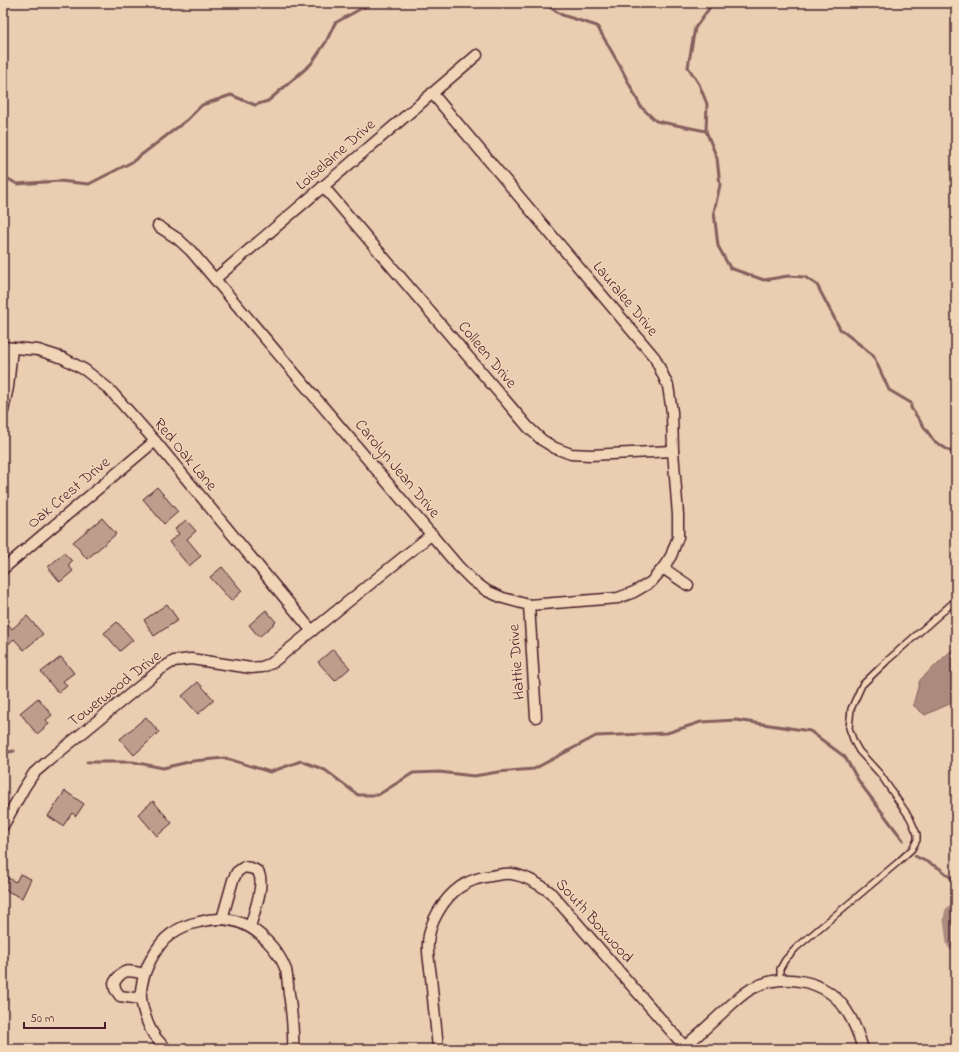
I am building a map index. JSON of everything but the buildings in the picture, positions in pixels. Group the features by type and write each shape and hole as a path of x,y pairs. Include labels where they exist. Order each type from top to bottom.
{"street":[{"name":"Loiselaine Drive","path":"215,278 477,55"},
{"name":"Lauralee Drive","path":"432,93 655,358 668,386 672,412 673,451 678,515 678,537 671,556 663,568"},
{"name":"Colleen Drive","path":"323,186 528,427 542,440 555,448 571,454 590,455 673,451"},
{"name":"Carolyn Jean Drive","path":"158,226 178,239 187,247 215,278 458,566 472,580 487,590 504,598 529,604 618,598 634,592 651,582 663,568"},
{"path":"3,411 8,387 7,347"},
{"name":"Red Oak Lane","path":"7,347 38,350 63,358 85,370 109,388 155,441 312,631"},
{"name":"Oak Crest Drive","path":"3,569 155,441"},
{"name":"Towerwood Drive","path":"3,826 34,773 161,669 174,661 191,659 251,668 262,667 272,662 312,631 432,534"},
{"path":"663,568 688,585"},
{"name":"Hattie Drive","path":"529,604 536,717"},
{"path":"222,919 233,880 237,872 244,867 252,868 259,873 261,889 250,927"},
{"name":"South Boxwood","path":"438,1049 428,943 432,925 437,912 459,888 483,877 499,874 511,874 526,878 539,884 550,892 683,1048"},
{"path":"166,1049 153,1034 146,1018 141,999 144,974 155,952 170,934 187,925 207,920 222,919 250,927 259,933 280,958 286,971 293,1030 293,1049"},
{"path":"141,999 120,996 115,989 114,982 119,975 130,970 144,974"},
{"path":"683,1048 750,990 763,984 793,980 818,986 838,1000 846,1008 852,1019 863,1049"}],"lane":[{"path":"780,981 780,969 785,960 796,948 912,849 917,840 917,834 910,818 880,774 859,751 854,742 849,728 851,709 862,685 888,659 956,600"}],"shaded area":[{"path":"956,646 956,701 925,715 913,705 920,680"}],"waterway":[{"path":"3,176 17,184 59,181 89,184 132,162 187,120 202,105 231,95 255,105 268,101 311,64 326,42 335,23 371,3"},
{"path":"543,3 562,15 597,26 641,107 656,121 706,131"},
{"path":"713,3 695,28 688,67 699,84 707,104 706,131 717,158 720,185 714,212 718,246 730,268 764,280 788,276 805,277 817,285 840,329 873,355 889,390 911,403 911,408 934,441 956,455"},
{"path":"87,762 133,762 163,768 193,761 225,758 270,772 301,761 325,770 358,795 378,795 413,773 439,772 474,776 534,769 596,736 667,733 701,722 736,720 810,731 845,757 860,783 903,840"},
{"path":"3,753 14,751"},
{"path":"915,856 939,868 956,882"},
{"path":"956,913 954,914 953,919 956,942"}]}
